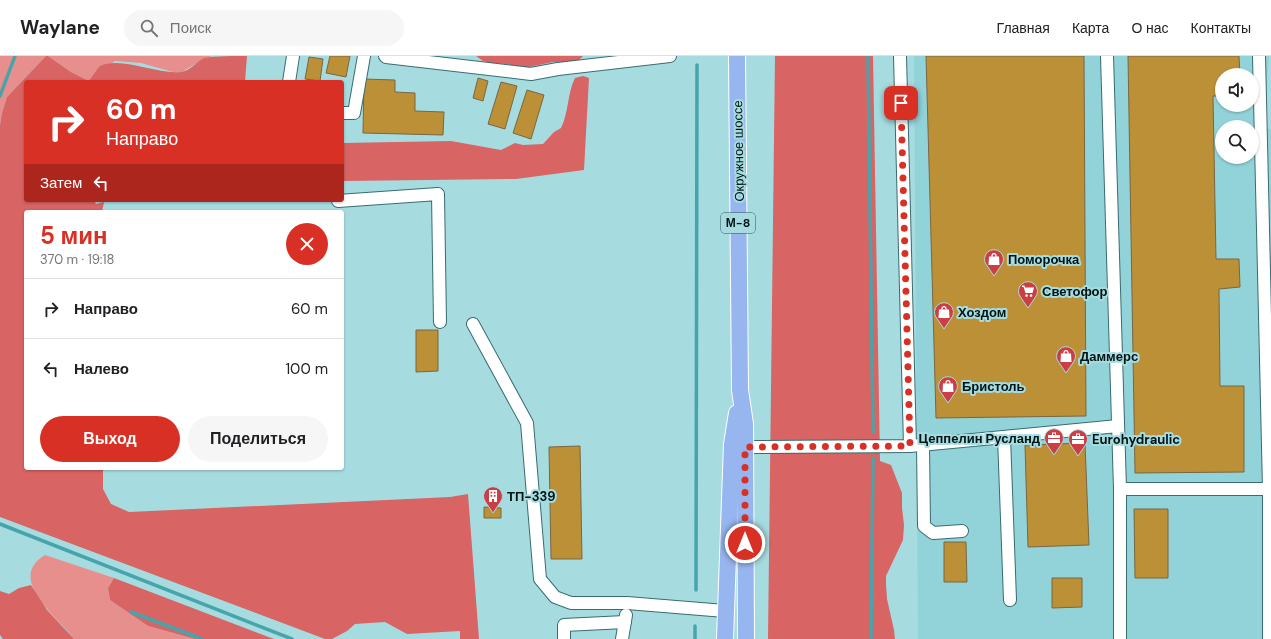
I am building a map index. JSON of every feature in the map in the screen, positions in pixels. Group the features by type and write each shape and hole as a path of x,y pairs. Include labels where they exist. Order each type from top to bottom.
{"main road":[{"name":"Окружное шоссе","path":"736,56 740,390 745,424 746,639"},
{"name":"Окружное шоссе","path":"725,639 732,444 740,390"}],"lane":[{"path":"289,80 293,56"},
{"path":"344,113 354,113 364,56"},
{"path":"385,56 531,74 558,69 670,56"},
{"path":"900,56 910,446"},
{"path":"1107,56 1120,489 1120,639"},
{"path":"1259,56 1266,154 1269,639"},
{"path":"344,201 438,194 440,322"},
{"path":"473,324 527,424 540,579 555,597 571,603 627,603 726,611"},
{"path":"745,447 910,446 1118,426"},
{"path":"1004,437 1010,600"},
{"path":"923,445 924,526 933,533 962,531"},
{"path":"1120,489 1269,489"},
{"path":"622,639 627,603"},
{"path":"564,639 564,625 625,622"}],"shaded area":[{"path":"0,56 46,56 7,97 0,125"},
{"path":"46,56 87,80 24,80 24,202 95,202 96,204 104,202 102,210 24,210 24,470 103,470 103,489 111,504 129,512 450,497 468,494 479,639 460,639 460,631 407,634 385,622 355,624 347,631 332,639 325,639 0,517 0,125 7,97"},
{"path":"48,56 213,56 205,58 182,72 173,72 141,63 115,61 90,80 87,80 71,72"},
{"path":"219,56 247,56 245,80 90,80 100,66 109,64 129,64 161,71 181,72 187,70 204,58"},
{"path":"476,56 583,56 577,62 553,62 524,68 483,61"},
{"path":"775,56 873,56 880,461 891,465 902,493 904,525 903,540 886,576 887,599 895,639 768,639"},
{"path":"914,56 1269,56 1264,128 1271,129 1271,639 918,639"},
{"path":"583,76 589,78 584,170 516,179 344,181 344,143 451,141 501,150 515,143 523,145 543,144 554,132 561,128 564,122 572,84 575,78"},
{"path":"45,555 114,578 108,588 110,600 148,626 195,639 74,639 48,610 33,587 31,575 34,565"},
{"path":"114,578 274,639 195,639 148,626 110,600 108,588"},
{"path":"31,585 47,610 74,639 3,639 0,635 0,591 9,594 19,588"}],"building":[{"path":"330,56 350,56 346,77 326,73"},
{"path":"926,56 1084,56 1086,416 936,418"},
{"path":"1128,56 1239,56 1240,68 1215,68 1215,96 1213,96 1216,259 1239,259 1240,287 1219,289 1220,386 1244,386 1244,472 1135,473"},
{"path":"309,57 323,59 320,80 305,79"},
{"path":"478,78 488,81 483,101 473,98"},
{"path":"364,79 395,80 395,92 415,93 415,111 444,112 443,135 363,133"},
{"path":"501,82 517,86 505,129 488,124"},
{"path":"527,90 544,95 531,139 513,133"},
{"path":"416,330 438,330 438,371 416,372"},
{"path":"1085,443 1089,545 1028,547 1025,445"},
{"path":"580,446 582,559 551,559 549,447"},
{"name":"ТП-339","path":"484,507 501,508 501,518 484,518"},
{"path":"1134,509 1168,509 1168,578 1135,578"},
{"path":"944,542 966,542 967,582 944,582"},
{"path":"1052,578 1082,578 1082,607 1052,608"}],"waterway":[{"path":"0,96 15,56"},
{"path":"868,56 873,432"},
{"path":"696,590 697,65"},
{"path":"871,639 873,458"},
{"path":"0,524 292,639"},
{"path":"131,612 202,639"},
{"path":"695,626 695,639"}],"place":[{"name":"Поморочка","path":"994,276"},
{"name":"Светофор","path":"1028,308"},
{"name":"Хоздом","path":"944,329"},
{"name":"Даммерс","path":"1066,373"},
{"name":"Бристоль","path":"948,403"},
{"name":"Цеппелин Русланд","path":"1054,455"},
{"name":"Eurohydraulic","path":"1078,456"},
{"name":"ТП-339","path":"493,513"}],"route":[{"path":"745,543 745,447 910,446 901,103"}]}
